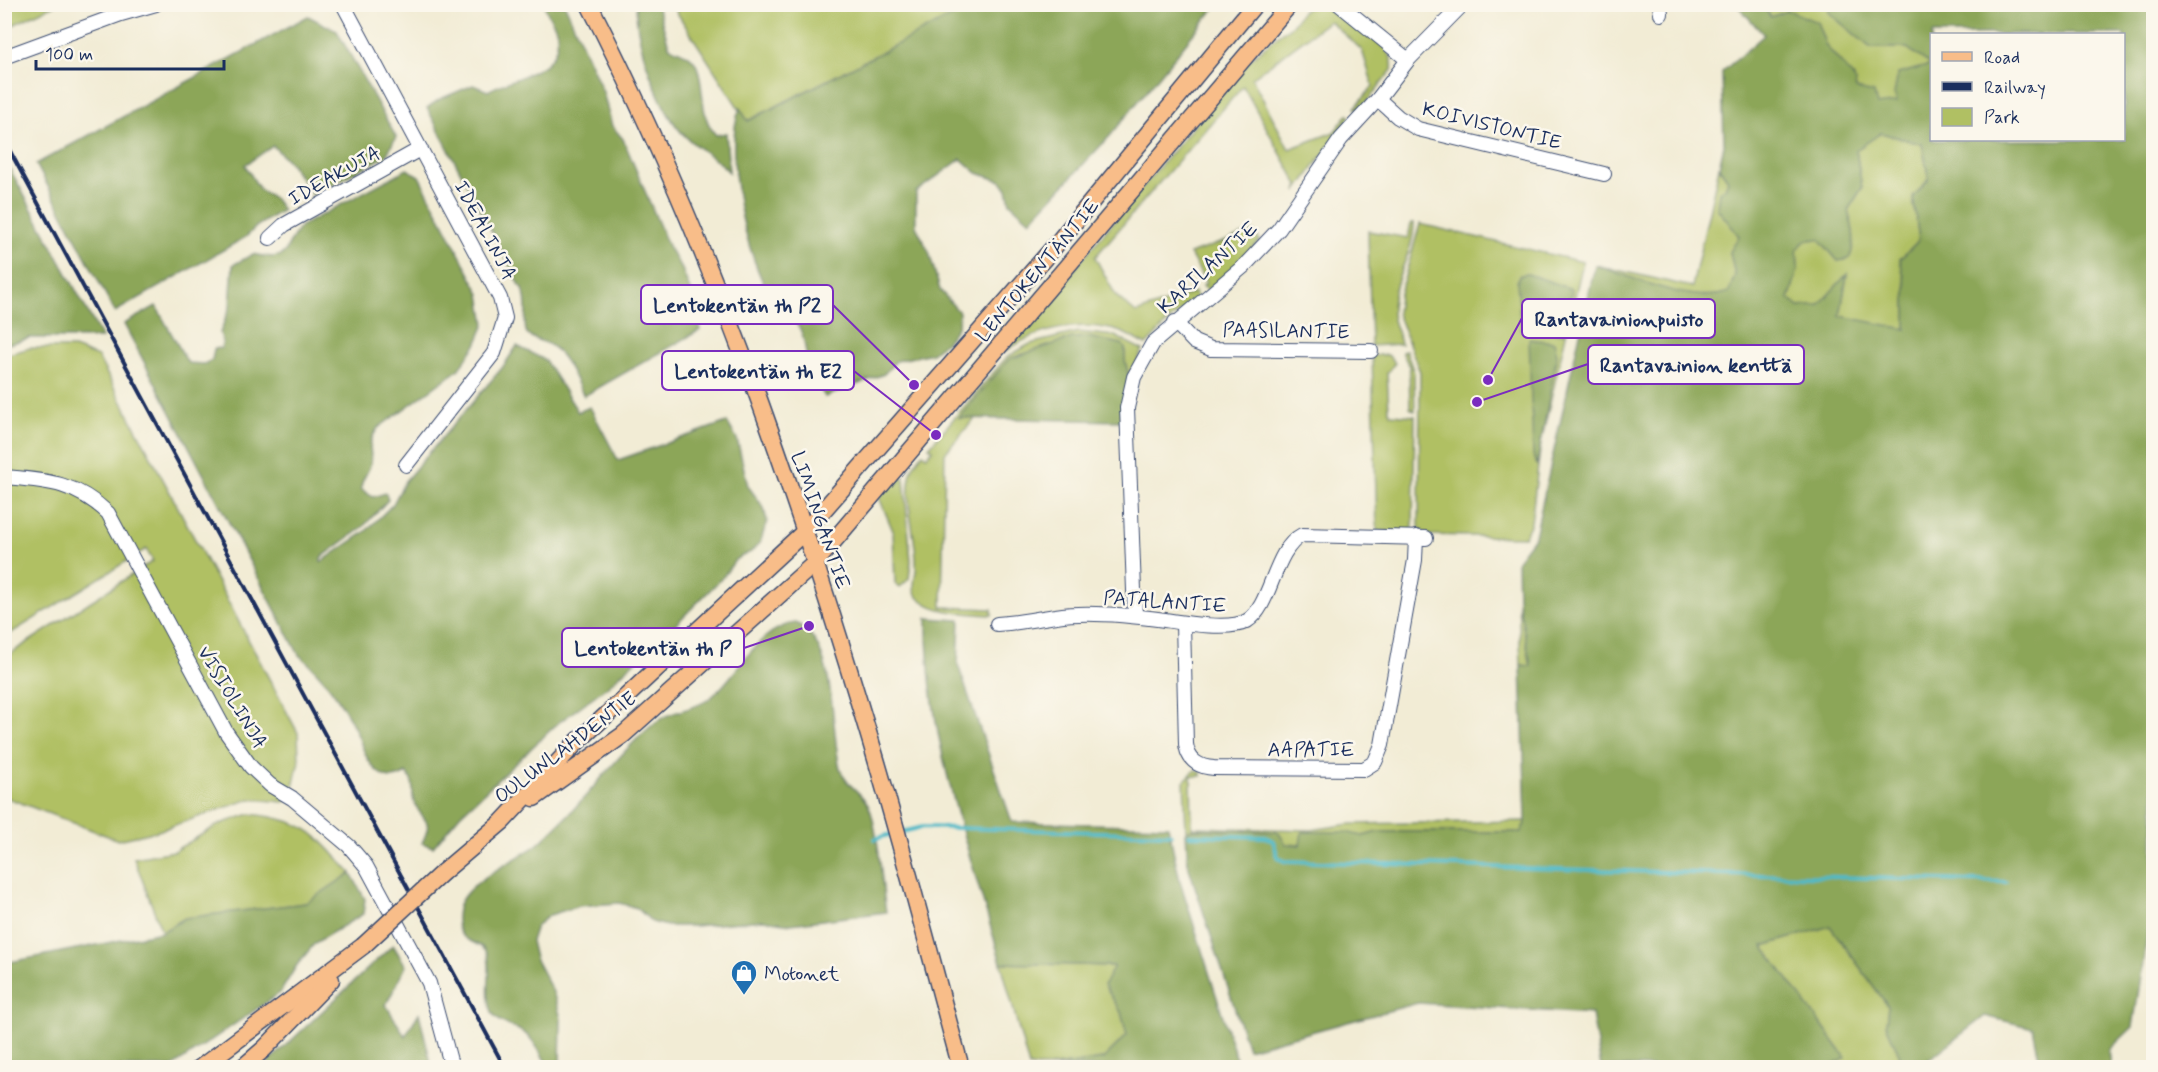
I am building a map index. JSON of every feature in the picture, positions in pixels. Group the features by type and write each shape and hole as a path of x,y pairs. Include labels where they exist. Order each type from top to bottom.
{"main road":[{"name":"LIMINGANTIE","path":"589,4 638,100 723,308 805,531 867,728 961,1068"},
{"name":"LENTOKENTÄNTIE","path":"805,531 1054,247 1255,4"},
{"name":"LENTOKENTÄNTIE","path":"815,562 1290,4"},
{"name":"OULUNLAHDENTIE","path":"502,822 575,744 805,531"},
{"name":"OULUNLAHDENTIE","path":"242,1068 264,1049 363,946 443,872 502,822 623,735 815,562"},
{"name":"OULUNLAHDENTIE","path":"200,1068 363,946"}],"street":[{"path":"4,57 121,14 156,4"},
{"name":"IDEALINJA","path":"344,4 500,298 505,318 494,353 406,465"},
{"path":"1339,4 1408,60"},
{"name":"KARILANTIE","path":"1135,616 1128,396 1142,360 1153,343 1175,322 1244,266 1279,229 1341,139 1378,99 1408,60 1463,4"},
{"name":"KOIVISTONTIE","path":"1378,99 1398,117 1418,129 1604,174"},
{"name":"IDEAKUJA","path":"270,238 284,225 420,149"},
{"name":"PAASILANTIE","path":"1175,322 1194,342 1211,349 1371,351"},
{"name":"VISIOLINJA","path":"4,477 56,482 77,489 108,513 226,732 252,767 270,785 292,798 342,839 366,866 429,983 452,1068"},
{"name":"PATALANTIE","path":"997,624 1028,622 1066,615 1135,616 1218,625 1246,622 1256,611 1291,542 1302,535 1421,537"},
{"name":"AAPATIE","path":"1183,623 1186,744 1193,760 1206,767 1214,768 1364,769 1375,762 1382,745 1421,537"}],"green space":[{"path":"5,4 54,4 54,5 5,29"},
{"path":"975,4 1217,5 1110,136 1030,221 1010,203 1007,189 1001,181 977,173 961,159 916,192 916,226 929,252 940,290 959,312 958,326 947,341 932,353 896,361 884,374 825,397 810,372 800,329 772,298 762,281 746,232 735,176 735,126 740,108 748,121"},
{"path":"545,5 565,5 603,92 612,126 623,139 669,248 682,269 694,301 700,330 584,396 570,368 556,349 527,334 524,293 427,108 440,99 473,85 488,91 534,72 544,65 552,58 557,34"},
{"path":"636,5 657,5 669,46 694,60 701,82 704,110 710,127 716,135 726,133 729,172 686,137 667,111 644,56"},
{"path":"672,5 975,5 747,121"},
{"path":"1737,5 1762,5 1771,17 1788,10 1817,22 1826,46 1854,78 1856,89 1874,93 1877,105 1897,102 1894,94 1898,74 1930,65 1930,141 2125,141 2125,33 1930,33 1930,64 1907,48 1871,48 1828,12 1831,5 2153,5 2154,771 2151,774 2154,776 2153,899 2133,1027 2109,1050 2111,1067 2041,1067 2033,1028 1985,1016 1919,1067 1905,1067 1886,1025 1888,1006 1830,926 1763,946 1846,1058 1830,1067 1601,1067 1592,1014 1418,1003 1248,1049 1188,865 1186,832 1192,829 1278,832 1286,844 1300,845 1302,832 1345,832 1363,836 1378,832 1521,832 1526,821 1521,665 1531,666 1518,601 1517,560 1535,536 1595,265 1680,293 1714,295 1729,292 1735,275 1730,252 1739,236 1717,208 1719,192 1725,188 1728,180 1719,167 1724,145 1722,72 1764,35","holes":["1881,133 1922,144 1929,179 1913,197 1919,240 1900,259 1906,286 1906,329 1840,316 1847,274 1819,305 1799,307 1789,299 1798,269 1797,249 1806,240 1819,239 1838,261 1849,259 1854,240 1848,210 1862,188 1856,150"]},
{"path":"1762,5 1831,5 1828,12 1871,48 1907,48 1930,65 1898,74 1897,103 1876,105 1856,89 1854,78 1826,46 1817,22 1771,17"},
{"path":"1314,6 1332,11 1367,32 1390,55 1392,70 1360,110 1355,108 1373,86 1362,50 1329,21 1252,78 1289,149 1334,132 1348,114 1350,117 1296,192 1298,185 1243,86 1095,257 1116,296 1136,313 1195,292 1196,299 1171,319 1146,345 1124,333 1091,326 1044,332 1004,353 1247,62 1287,30 1300,14"},
{"path":"308,16 337,31 396,137 386,156 312,195 291,164 273,146 245,165 260,190 275,199 283,210 257,226 246,237 115,312 36,164"},
{"path":"1881,133 1922,144 1929,179 1913,197 1919,240 1900,259 1906,286 1906,330 1840,316 1847,275 1819,305 1799,307 1789,299 1798,269 1797,249 1806,240 1819,239 1838,261 1849,259 1854,240 1848,210 1862,188 1856,150"},
{"path":"4,160 102,338 30,338 5,345"},
{"path":"1719,167 1728,180 1725,195 1726,210 1739,236 1730,252 1735,275 1729,292 1714,295 1680,293 1595,265 1692,287"},
{"path":"407,169 419,176 480,294 485,324 476,345 458,370 378,428 371,440 370,466 361,489 373,497 386,493 388,500 363,527 321,558 321,562 366,531 393,504 405,481 502,368 517,346 545,360 578,412 590,407 618,460 727,422 737,439 748,486 764,508 767,522 760,543 751,552 736,559 723,577 675,625 608,686 557,724 460,815 433,847 422,843 427,825 413,800 413,785 410,777 406,773 390,778 373,767 338,699 316,671 299,655 124,324 156,306 188,363 204,364 212,360 214,349 221,348 223,343 220,333 230,306 233,265 253,254 275,257 280,255 301,226"},
{"path":"1411,223 1414,223 1413,234 1393,301 1392,316 1401,344 1371,346 1368,231 1408,238"},
{"path":"1420,224 1583,262 1541,442 1531,523 1524,537 1425,535 1419,528 1420,372 1397,313 1399,297"},
{"path":"1253,231 1260,240 1241,261 1207,290 1203,286 1206,283 1190,254"},
{"path":"1528,274 1572,289 1563,333 1524,332 1521,329 1517,282 1520,275"},
{"path":"1078,332 1115,336 1143,350 1129,377 1125,348 959,417 977,416 945,453 942,607 992,609 992,615 945,611 928,604 917,596 914,589 916,558 909,500 913,467 923,453 927,456 933,449 929,447 1007,357 1030,344"},
{"path":"1087,337 1122,344 1125,348 1129,377 1123,421 959,418 1009,359 1072,338"},
{"path":"1529,339 1554,342 1557,354 1537,465 1533,455"},
{"path":"30,348 74,348 98,357 298,733 299,761 291,796 284,802 250,799 158,831 118,840 5,797 5,657 153,561 146,549 5,637 5,355"},
{"path":"1406,350 1414,373 1415,411 1410,408 1409,366 1402,352"},
{"path":"1372,355 1388,355 1395,363 1387,373 1391,414 1415,416 1413,527 1410,532 1377,531"},
{"path":"897,474 904,479 911,561 909,579 900,587 895,584 893,531 878,495"},
{"path":"1518,601 1531,666 1521,665"},
{"path":"927,618 960,620 958,665 1012,822 1168,826 1180,881 1239,1067 1049,1067 1103,1059 1127,1035 1121,1012 1104,985 1114,966 1001,963 963,835 941,749 928,662"},
{"path":"796,623 810,634 826,668 840,768 846,780 864,799 871,812 886,912 791,924 764,920 695,926 667,926 652,922 637,908 619,903 579,906 550,915 536,926 531,941 535,958 553,992 561,1018 560,1067 549,1067 525,1033 499,1020 492,1012 487,953 479,945 462,936 459,930 458,909 462,899 492,872 542,841 623,754 659,720 697,706 709,699 770,633"},
{"path":"1195,770 1201,772 1201,776 1191,776 1192,827 1311,830 1350,824 1526,821 1521,832 1378,832 1363,836 1302,832 1301,845 1286,845 1278,832 1192,829 1186,832 1184,781"},
{"path":"250,814 285,820 298,825 318,838 351,873 306,903 185,918 162,932 134,858 174,851 220,824"},
{"path":"351,873 365,899 363,914 315,943 297,965 280,993 172,1067 5,1067 5,963 162,932 185,918 306,903"},
{"path":"1830,926 1888,1006 1886,1025 1905,1067 1830,1067 1846,1058 1763,946"},
{"path":"393,945 406,966 386,1005 405,1036 419,1013 432,1067 263,1067"},
{"path":"1001,963 1115,966 1105,985 1121,1012 1127,1035 1103,1059 1049,1067 1029,1067"}],"waterway":[{"path":"902,832 923,827 1171,834"},
{"path":"875,839 892,834"},
{"path":"1189,835 1266,837 1273,841 1278,857 1284,861 2006,882"}],"railway":[{"path":"4,140 505,1068"}],"place":[{"name":"Rantavainionpuisto","path":"1488,380"},
{"name":"Lentokentän th P2","path":"914,385"},
{"name":"Rantavainion kenttä","path":"1477,402"},
{"name":"Lentokentän th E2","path":"936,435"},
{"name":"Lentokentän th P","path":"809,626"},
{"name":"Motonet","path":"744,996"}]}
